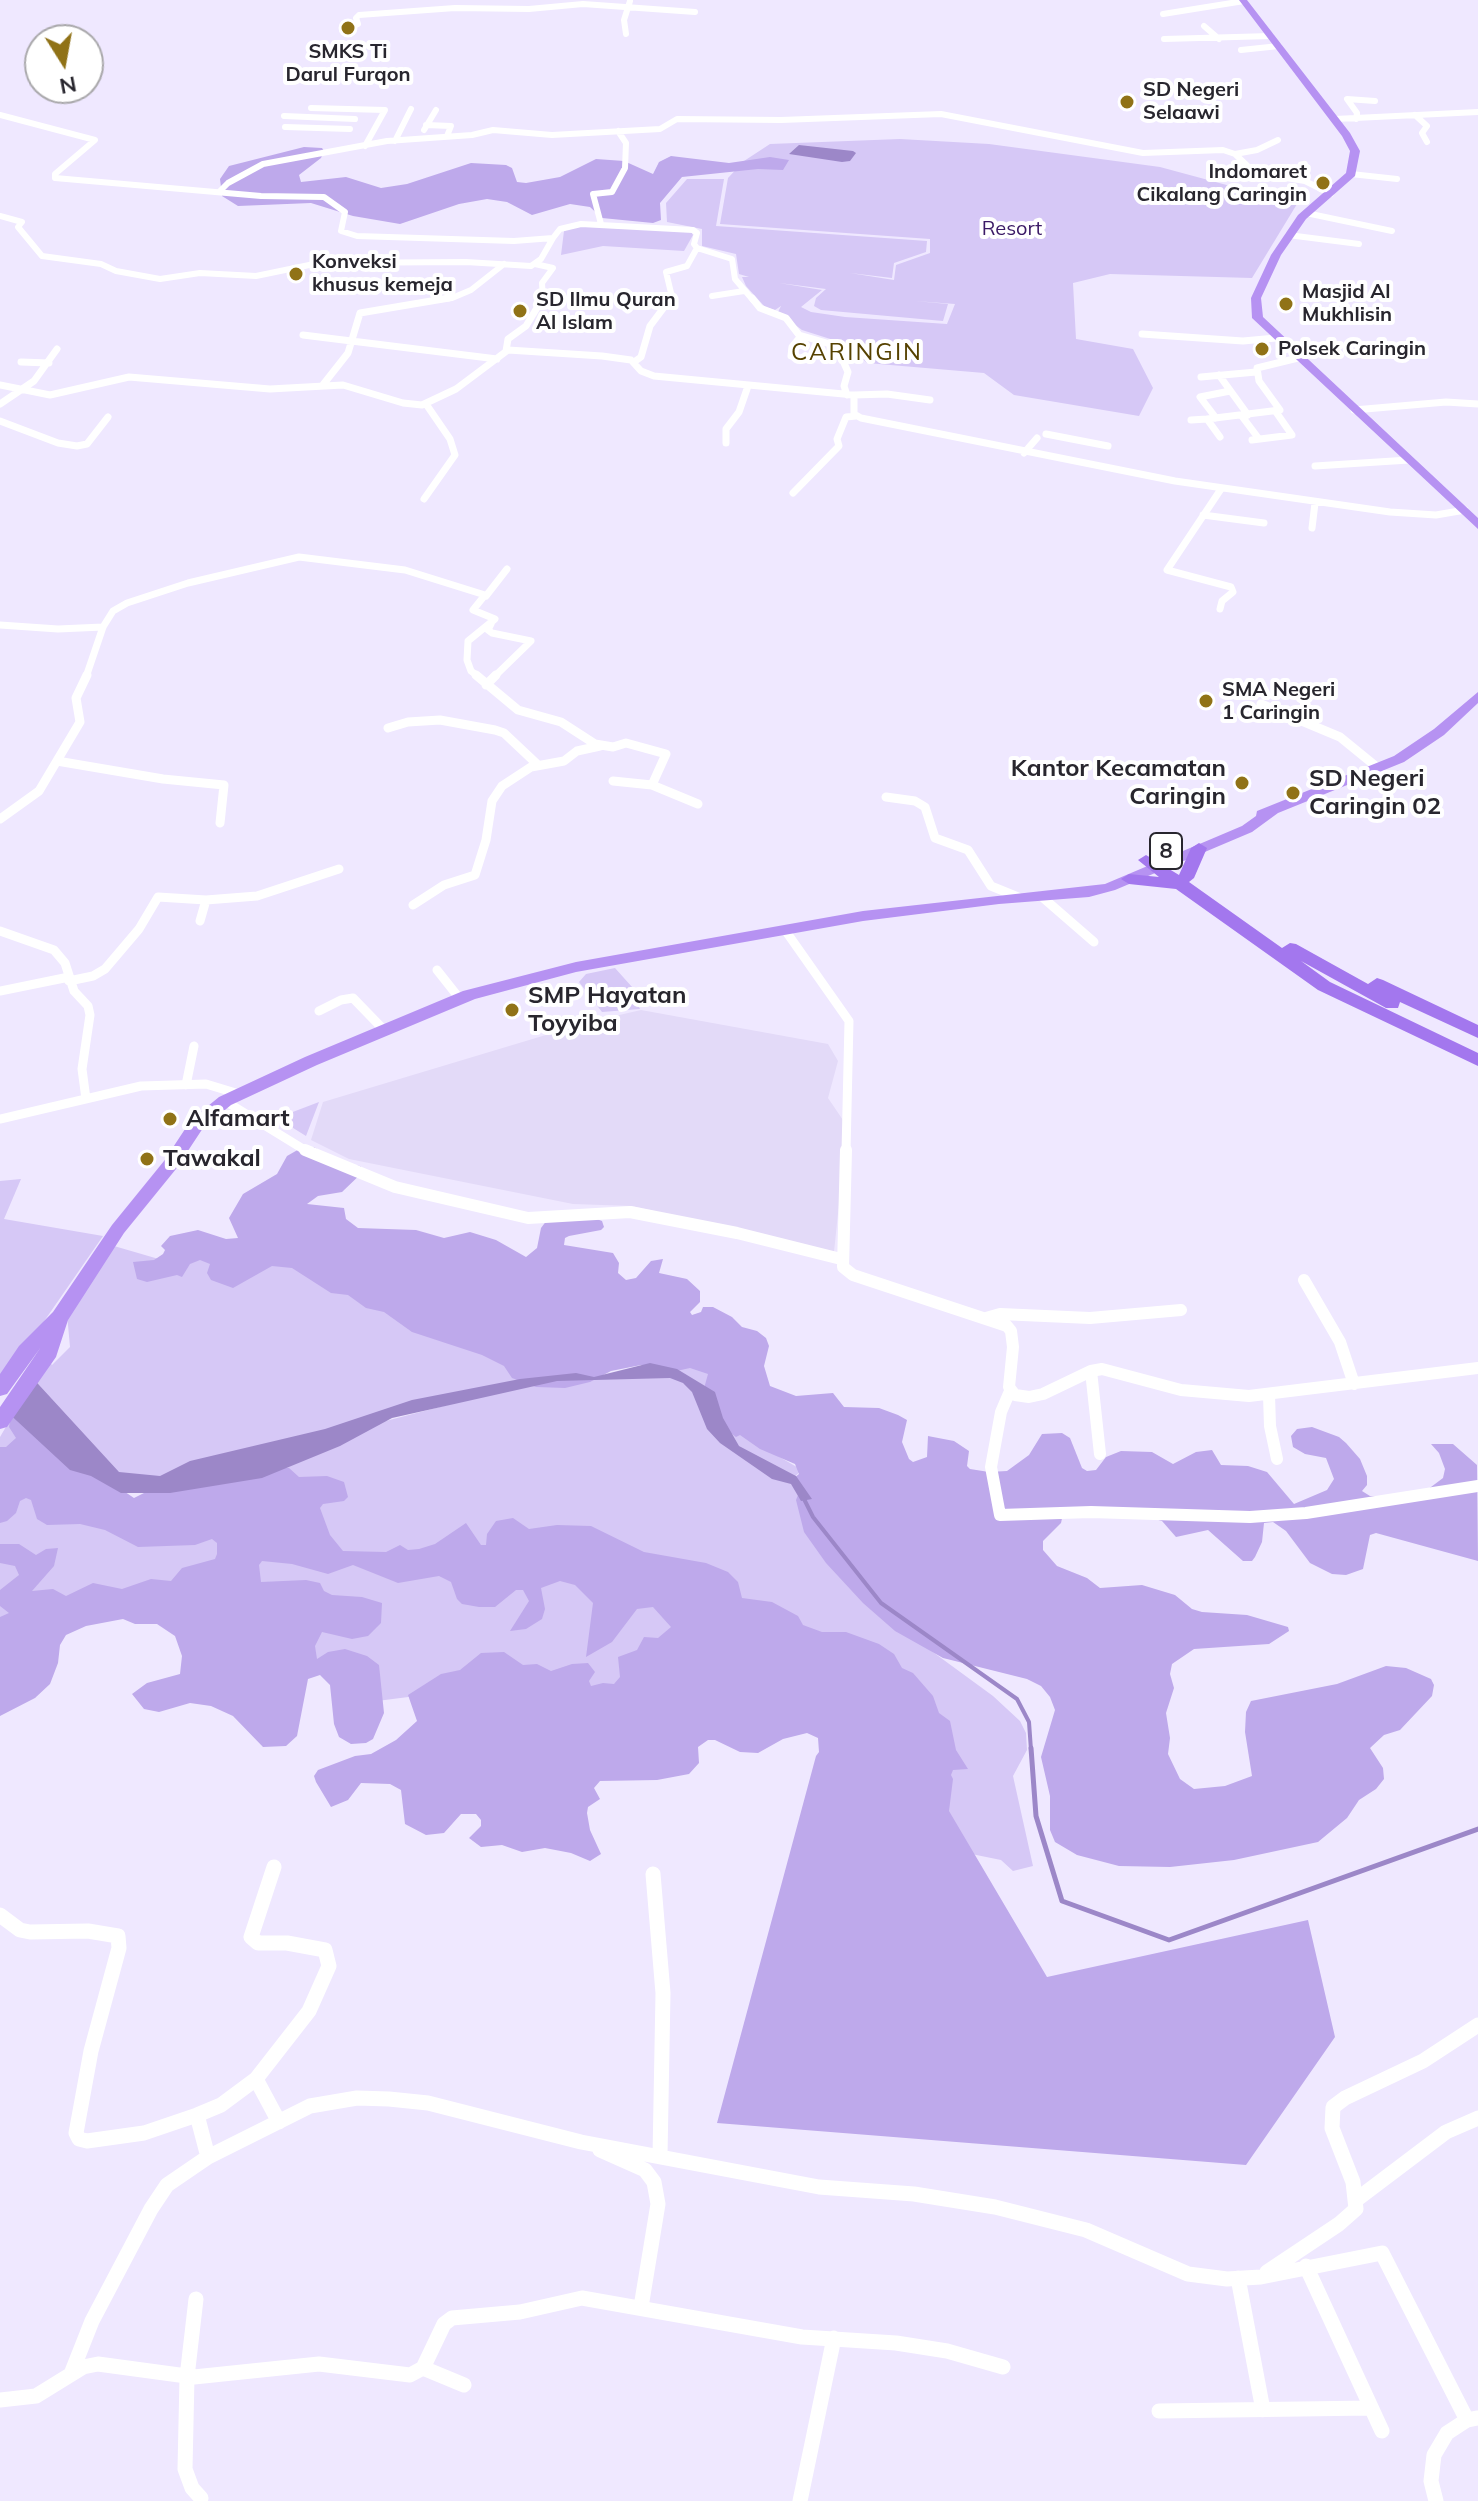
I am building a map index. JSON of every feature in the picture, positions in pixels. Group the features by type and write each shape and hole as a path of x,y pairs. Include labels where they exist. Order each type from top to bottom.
{"highway":[{"path":"1244,0 1335,119 1355,151 1351,174 1306,213 1288,235 1264,280 1255,305 1258,318 1478,525"},
{"name":"8","path":"0,1389 26,1351 60,1317 118,1229 170,1165 197,1124 232,1097 383,1029 520,980 576,967 863,916 1018,897 1089,892 1129,879 1156,861 1378,768 1428,741 1478,696"},
{"name":"8","path":"1060,894 1199,848 1247,829 1272,811"},
{"path":"1182,881 1199,848"},
{"path":"1156,861 1367,1019 1423,1050 1478,1075"},
{"path":"1129,879 1182,881 1295,952 1478,1046"},
{"path":"1295,952 1390,989 1478,1032"},
{"path":"1324,986 1478,1060"},
{"name":"8","path":"0,1422 49,1352 60,1317"}],"street":[{"path":"1163,14 1203,10 1244,0"},
{"path":"344,30 359,23 356,16 374,12 629,2 695,12"},
{"path":"626,34 629,2"},
{"path":"1204,26 1219,39"},
{"path":"1164,39 1271,36"},
{"path":"1241,50 1279,46"},
{"path":"1356,119 1357,113 1347,99 1368,98 1375,101"},
{"path":"311,108 385,110 365,146"},
{"path":"338,151 359,109"},
{"path":"395,141 411,109"},
{"path":"418,138 436,110"},
{"path":"1335,119 1478,112"},
{"path":"219,192 228,183 263,164 395,141 498,130 548,135 662,129 680,119 775,120 944,114 1139,153 1213,149 1235,154 1257,150 1278,140"},
{"path":"0,115 95,140 55,174 55,178 327,198 344,211 341,231 357,236 485,242 553,238"},
{"path":"1415,115 1427,126 1422,133 1427,142"},
{"path":"284,116 355,119"},
{"path":"426,125 451,126 447,136"},
{"path":"285,127 350,129"},
{"path":"601,224 593,194 612,192 625,168 626,143 618,131"},
{"path":"1235,154 1257,174 1309,183 1331,194"},
{"path":"1351,174 1397,179"},
{"path":"1309,183 1316,179"},
{"path":"1306,213 1392,231"},
{"path":"0,216 22,222 18,227 42,256 101,264 116,271 160,279 200,273 258,275 319,263 535,264 553,268 542,283 543,302 526,326 508,339 506,351 456,389 426,404 403,403 348,386 261,388 129,377 57,395 1,386"},
{"path":"535,264 557,231 567,226 601,224 693,230 697,233 694,244 697,248 732,259 734,277 762,309 786,318 801,336 844,348 844,363 848,372 844,386 856,416"},
{"path":"1288,235 1359,244"},
{"path":"634,362 641,357 650,326 672,297 666,271 687,266 697,248"},
{"path":"322,386 354,343 359,317 365,310 452,298 471,290 504,264"},
{"path":"712,296 744,291"},
{"path":"1142,334 1243,341 1276,338"},
{"path":"303,335 497,359"},
{"path":"791,356 792,347 801,336"},
{"path":"0,404 34,381 57,349"},
{"path":"506,351 602,356 634,362 641,371 654,376 930,400"},
{"path":"1201,377 1256,372 1262,365 1298,358"},
{"path":"21,362 49,363"},
{"path":"1191,420 1276,412 1280,407 1261,384 1256,372"},
{"path":"1219,375 1245,415 1256,440 1292,435 1276,412"},
{"path":"726,443 727,427 739,412 748,386"},
{"path":"1220,437 1200,397 1230,391"},
{"path":"1354,410 1446,402 1478,404"},
{"path":"424,499 455,455 453,444 426,404"},
{"path":"793,493 837,449 837,439 846,417 856,416 1024,453 1095,463"},
{"path":"0,421 58,443 77,446 87,444 108,417"},
{"path":"727,427 742,428"},
{"path":"1046,434 1108,446"},
{"path":"1024,453 1037,438"},
{"path":"1061,458 1073,439"},
{"path":"1034,451 1221,489 1315,503 1426,515 1465,510"},
{"path":"1315,466 1409,460"},
{"path":"1220,609 1222,601 1233,592 1231,587 1167,571 1221,489"},
{"path":"1312,528 1315,503"},
{"path":"1203,515 1264,523"},
{"path":"0,819 36,795 80,722 76,698 92,664 103,627 117,608 227,572 299,557 405,570 486,596"},
{"path":"486,685 531,641 492,633 488,630 494,617 473,609 507,569"},
{"path":"491,624 472,636 467,646 469,667 518,710 561,722 600,746"},
{"path":"0,625 58,629 103,627"},
{"path":"1261,704 1340,737 1378,768"},
{"path":"388,728 431,720 495,730 504,733 538,765"},
{"path":"413,905 444,885 475,875 486,840 492,801 496,793 525,769 564,761 577,751 626,743 666,754 652,785"},
{"path":"57,761 163,779 224,785 220,823"},
{"path":"613,781 652,785 698,804"},
{"path":"886,797 915,801 925,807 935,838 968,850 991,886 1018,897"},
{"path":"0,991 93,976 105,969 139,929 158,897 206,900 274,893 339,869"},
{"path":"1041,896 1094,942"},
{"path":"200,921 206,900"},
{"path":"785,930 849,1021 843,1267 853,1275 985,1318 1011,1331 1010,1391 1001,1412 991,1467 1000,1515 1091,1512 1264,1516 1306,1513 1478,1486"},
{"path":"0,931 54,950 65,963 69,979 89,1011 82,1069 86,1099"},
{"path":"437,970 460,999"},
{"path":"319,1011 341,1000 353,998 383,1029"},
{"path":"186,1085 194,1046"},
{"path":"0,1119 128,1088 217,1086 310,1153 395,1187 528,1218 630,1212 763,1239 841,1259"},
{"path":"1304,1280 1340,1342 1354,1384"},
{"path":"985,1318 1000,1314 1090,1318 1181,1310"},
{"path":"1010,1391 1020,1397 1036,1396 1091,1371 1108,1370 1151,1383 1204,1393 1269,1395 1478,1368"},
{"path":"1091,1371 1100,1454"},
{"path":"1269,1395 1270,1426 1277,1459"},
{"path":"0,1915 20,1930 30,1932 88,1931 118,1936 120,1942 91,2051 76,2133 79,2139 87,2141 144,2133 221,2105 256,2079 309,2011 329,1966 325,1950 253,1940 252,1934 274,1867"},
{"path":"653,1874 663,1993 660,2156"},
{"path":"1261,2277 1356,2209 1353,2182 1332,2128 1333,2107 1345,2098 1423,2061 1478,2025"},
{"path":"256,2079 279,2122"},
{"path":"71,2374 92,2321 151,2209 167,2185 208,2157 325,2102 389,2099 428,2103 581,2142 819,2187 914,2194 995,2207 1086,2230 1188,2274 1261,2277 1382,2253 1472,2419 1447,2433 1434,2455 1431,2481 1436,2501"},
{"path":"197,2115 208,2157"},
{"path":"1356,2200 1446,2132 1478,2118"},
{"path":"581,2142 645,2170 654,2182 658,2204 641,2307"},
{"path":"1306,2266 1382,2431"},
{"path":"1238,2278 1263,2410"},
{"path":"0,2400 36,2396 90,2365 108,2364 187,2377 314,2364 410,2375 423,2368 444,2324 458,2316 520,2312 582,2298 802,2337 921,2347 1003,2367"},
{"path":"196,2299 187,2377 185,2469 192,2488 201,2498"},
{"path":"800,2501 834,2338"},
{"path":"423,2368 464,2385"},
{"path":"1159,2411 1371,2408"}],"shaded area":[{"path":"799,145 856,153 850,161 842,162 789,154"},
{"path":"304,147 322,148 324,151 321,158 299,175 301,182 346,177 381,188 407,184 471,163 506,165 512,168 517,182 526,183 560,177 596,159 624,161 653,174 659,162 671,156 729,163 770,157 789,160 783,170 758,169 682,177 660,203 661,220 653,223 602,218 590,207 570,204 532,215 507,202 487,199 459,204 400,224 353,216 311,203 238,206 222,196 220,179 229,166"},
{"path":"641,1010 828,1044 838,1061 828,1098 847,1126 834,1252 632,1206 573,1204 349,1159 311,1140 323,1102 589,1022"},
{"path":"314,1147 337,1162 360,1166 365,1170 342,1192 318,1196 307,1204 344,1208 346,1219 358,1228 416,1230 444,1238 470,1232 496,1240 526,1257 537,1248 541,1228 547,1220 594,1218 602,1221 604,1227 601,1230 569,1236 565,1238 564,1245 613,1253 619,1263 618,1273 626,1280 636,1278 651,1261 663,1259 659,1273 687,1279 700,1291 700,1302 690,1312 692,1315 701,1312 703,1307 713,1307 732,1317 742,1327 757,1331 766,1338 769,1346 764,1366 770,1386 796,1396 833,1393 844,1407 879,1408 898,1415 907,1420 902,1442 913,1462 927,1457 928,1436 954,1441 969,1451 967,1466 970,1469 1007,1471 1029,1455 1042,1434 1062,1433 1070,1438 1082,1468 1087,1471 1096,1470 1106,1457 1121,1451 1152,1452 1173,1464 1196,1452 1212,1450 1221,1465 1248,1466 1267,1472 1294,1504 1327,1490 1334,1479 1326,1458 1305,1454 1293,1447 1291,1436 1297,1429 1312,1427 1339,1437 1346,1443 1360,1459 1367,1476 1367,1485 1362,1491 1370,1496 1388,1497 1427,1490 1443,1478 1445,1469 1439,1453 1431,1444 1453,1444 1477,1465 1478,1561 1376,1533 1370,1535 1363,1569 1346,1575 1332,1574 1310,1563 1286,1531 1273,1522 1264,1523 1262,1542 1252,1561 1243,1561 1208,1530 1176,1537 1162,1521 1132,1513 1063,1514 1061,1523 1043,1541 1043,1550 1057,1566 1087,1578 1100,1588 1142,1585 1175,1595 1192,1609 1202,1612 1247,1615 1288,1627 1289,1631 1269,1644 1194,1649 1172,1664 1170,1674 1174,1688 1166,1713 1170,1738 1168,1754 1180,1779 1194,1789 1225,1786 1252,1776 1245,1732 1246,1712 1251,1701 1337,1684 1386,1666 1406,1668 1431,1679 1434,1685 1432,1696 1400,1730 1384,1735 1370,1748 1383,1768 1384,1779 1376,1789 1359,1800 1347,1818 1318,1842 1234,1860 1170,1867 1119,1866 1077,1855 1055,1842 1050,1830 1050,1796 1041,1757 1055,1710 1050,1697 1041,1686 1027,1679 943,1658 895,1631 863,1603 826,1563 804,1532 796,1500 798,1495 794,1478 799,1474 795,1464 760,1449 740,1435 736,1437 720,1425 703,1392 708,1374 690,1368 672,1372 652,1370 641,1365 611,1371 590,1382 565,1388 536,1387 512,1378 504,1366 482,1355 412,1332 384,1312 366,1308 348,1295 331,1293 292,1268 272,1266 233,1288 211,1280 207,1273 210,1264 200,1260 190,1264 182,1277 177,1275 147,1282 137,1279 133,1262 154,1260 163,1254 165,1250 161,1246 170,1236 198,1230 226,1239 238,1238 229,1218 243,1194 277,1174 287,1156 301,1148"},
{"path":"650,1363 677,1369 715,1392 723,1418 739,1446 796,1476 812,1499 801,1501 791,1484 772,1479 720,1443 707,1429 692,1392 683,1383 670,1378 557,1381 392,1418 340,1446 262,1478 170,1493 121,1493 91,1476 70,1470 4,1409 28,1373 119,1472 160,1476 190,1461 325,1429 412,1400 520,1379 576,1373 594,1377"},
{"path":"11,1415 134,1498 152,1489 278,1468 289,1468 299,1477 327,1476 344,1482 348,1497 344,1501 323,1504 320,1508 330,1535 343,1551 386,1552 400,1545 408,1550 419,1549 435,1544 466,1523 481,1545 486,1545 487,1534 496,1521 513,1518 529,1529 557,1525 591,1526 644,1552 706,1563 728,1572 738,1582 742,1598 772,1602 798,1616 803,1625 822,1632 846,1632 879,1644 894,1654 902,1668 913,1673 933,1696 939,1713 950,1721 956,1750 968,1769 953,1770 949,1811 1047,1977 1308,1920 1335,2037 1246,2165 717,2123 819,1752 818,1738 807,1733 783,1739 758,1753 740,1752 715,1740 708,1740 698,1747 699,1763 689,1774 657,1780 600,1781 594,1788 600,1799 588,1807 587,1813 590,1830 601,1854 590,1861 571,1853 545,1848 522,1852 502,1845 481,1847 469,1838 481,1826 476,1814 461,1814 444,1833 426,1835 405,1824 401,1790 390,1784 361,1783 348,1800 331,1807 316,1782 314,1776 318,1770 355,1756 371,1754 396,1740 417,1721 408,1695 441,1674 460,1670 481,1653 504,1652 523,1665 537,1664 551,1671 572,1664 588,1663 595,1672 589,1681 591,1686 614,1684 620,1677 618,1657 637,1650 644,1637 658,1638 671,1627 653,1607 637,1609 612,1642 586,1657 593,1603 575,1585 560,1581 541,1588 545,1609 542,1619 526,1629 510,1631 529,1601 523,1590 516,1590 495,1607 479,1607 462,1604 451,1582 439,1576 398,1583 353,1565 328,1574 292,1564 262,1561 259,1565 261,1582 306,1580 320,1583 324,1591 332,1595 362,1597 382,1603 381,1623 368,1636 352,1639 322,1632 315,1646 317,1659 328,1652 345,1649 367,1656 379,1665 384,1713 373,1739 351,1744 339,1737 334,1724 330,1685 320,1675 308,1679 297,1736 286,1746 263,1747 233,1716 211,1706 190,1703 159,1712 144,1709 132,1694 147,1683 180,1674 182,1656 175,1636 157,1624 135,1624 123,1619 86,1626 66,1635 60,1645 58,1663 50,1684 35,1698 0,1716 0,1617 9,1613 0,1606 0,1590 19,1575 15,1566 0,1563 0,1544 19,1544 36,1555 46,1549 58,1548 54,1566 32,1591 53,1589 66,1596 93,1583 122,1589 151,1579 171,1581 182,1568 215,1559 217,1554 217,1543 212,1539 195,1545 138,1547 105,1530 80,1524 47,1525 37,1519 31,1500 26,1498 20,1501 16,1513 0,1523 0,1447 6,1447 16,1438 9,1427"}],"green space":[{"name":"Resort","path":"900,139 989,144 1160,167 1297,204 1252,278 1110,274 1073,283 1076,339 1133,349 1153,388 1139,416 1014,395 984,373 867,363 846,344 802,330 778,312 781,306 775,310 765,307 742,277 749,277 739,274 736,254 702,246 702,229 667,222 666,203 687,179 724,179 716,226 927,241 926,252 894,263 892,278 850,273 894,280 896,265 930,253 930,239 720,224 728,178 744,161 770,144","holes":["779,283 826,289 816,298 814,306 821,310 943,321 948,304 915,301 955,304 947,324 845,317 811,312 801,307 822,290"]},
{"path":"574,226 690,230 693,235 684,251 603,246 561,255 564,231"},
{"path":"615,968 641,997 635,999 640,1009 602,1012 579,982 586,974"},
{"path":"319,1102 306,1136 277,1118"},
{"path":"21,1179 4,1219 103,1236 0,1385 0,1181"},
{"path":"114,1246 169,1262 247,1250 594,1377 704,1365 714,1381 733,1430 802,1470 790,1481 926,1647 993,1696 1020,1721 1026,1733 1027,1750 1013,1776 1033,1866 1013,1871 1001,1860 942,1848 891,1670 487,1551 400,1558 340,1554 273,1489 292,1459 374,1424 490,1394 528,1379 159,1478 136,1480 109,1470 28,1374 42,1351 52,1365 70,1347 67,1314"},
{"path":"10,1402 59,1498 242,1522 215,1603 82,1594 0,1643 0,1437 7,1425"},
{"path":"547,1546 649,1598 691,1631 613,1694 424,1695 377,1701 309,1668 250,1584 245,1554 336,1564"}],"waterway":[{"path":"803,1497 813,1517 881,1603 1017,1699 1029,1722 1031,1750"},
{"path":"1031,1748 1036,1816 1062,1901 1169,1940 1478,1829"}],"place":[{"name":"SMKS Ti Darul Furqon","path":"348,28"},
{"name":"SD Negeri Selaawi","path":"1127,102"},
{"name":"Indomaret Cikalang Caringin","path":"1323,183"},
{"name":"Konveksi khusus kemeja","path":"296,274"},
{"name":"Masjid Al Mukhlisin","path":"1286,304"},
{"name":"SD Ilmu Quran Al Islam","path":"520,311"},
{"name":"Polsek Caringin","path":"1262,349"},
{"name":"SMA Negeri 1 Caringin","path":"1206,701"},
{"name":"Kantor Kecamatan Caringin","path":"1242,783"},
{"name":"SD Negeri Caringin 02","path":"1293,793"},
{"name":"SMP Hayatan Toyyiba","path":"512,1010"},
{"name":"Alfamart","path":"170,1119"},
{"name":"Tawakal","path":"147,1159"}],"district":[{"name":"CARINGIN","path":"857,353"}]}
